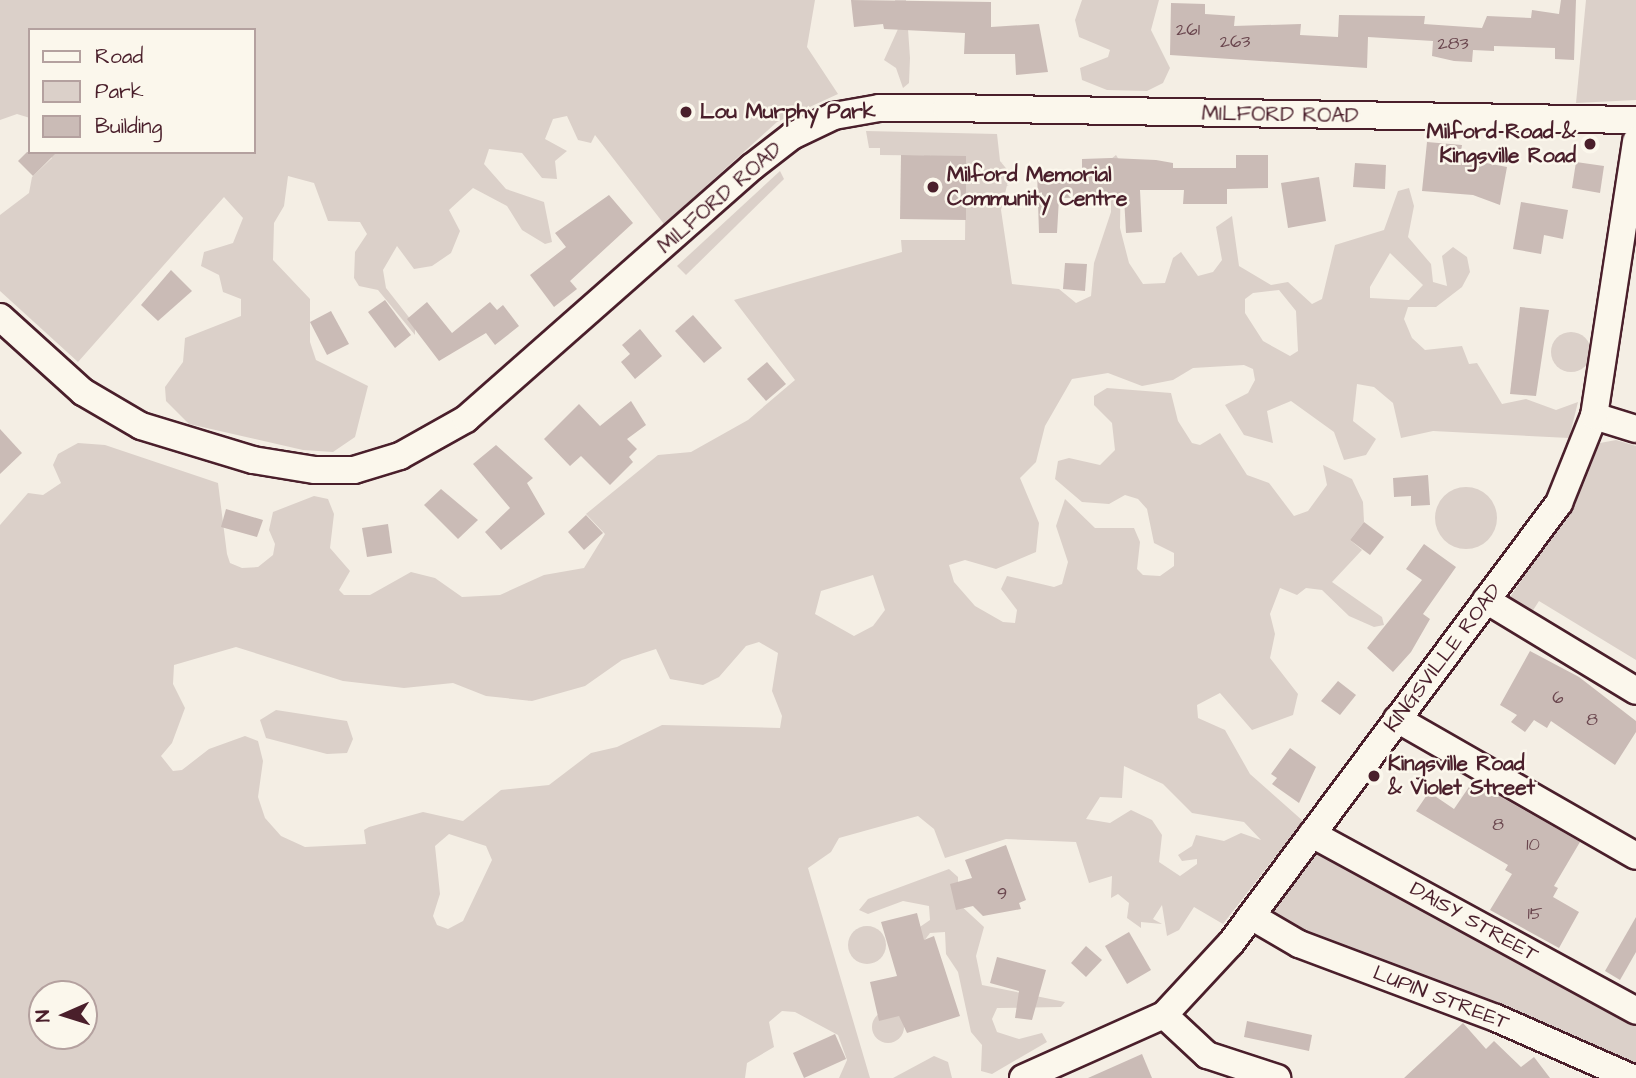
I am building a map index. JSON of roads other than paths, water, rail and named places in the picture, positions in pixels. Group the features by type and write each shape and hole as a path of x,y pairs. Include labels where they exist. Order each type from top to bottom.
{"street":[{"name":"MILFORD ROAD","path":"0,317 83,392 141,426 253,460 342,471 400,456 466,419 760,160 800,131 834,116 879,108 946,108 1636,120"},
{"name":"KINGSVILLE ROAD","path":"1023,1078 1164,1015 1251,915 1559,503 1594,416 1636,141"},
{"path":"1594,416 1636,429"},
{"path":"1486,600 1636,691"},
{"path":"1397,719 1636,856"},
{"name":"DAISY STREET","path":"1312,834 1636,1011"},
{"name":"LUPIN STREET","path":"1251,915 1299,944 1496,1018 1632,1078"},
{"path":"1164,1015 1206,1066 1277,1078"}],"place":[{"name":"Lou Murphy Park","path":"686,112"},
{"name":"Milford Road & Kingsville Road","path":"1590,144"},
{"name":"Milford Memorial Community Centre","path":"933,187"},
{"name":"Kingsville Road & Violet Street","path":"1374,776"}]}
